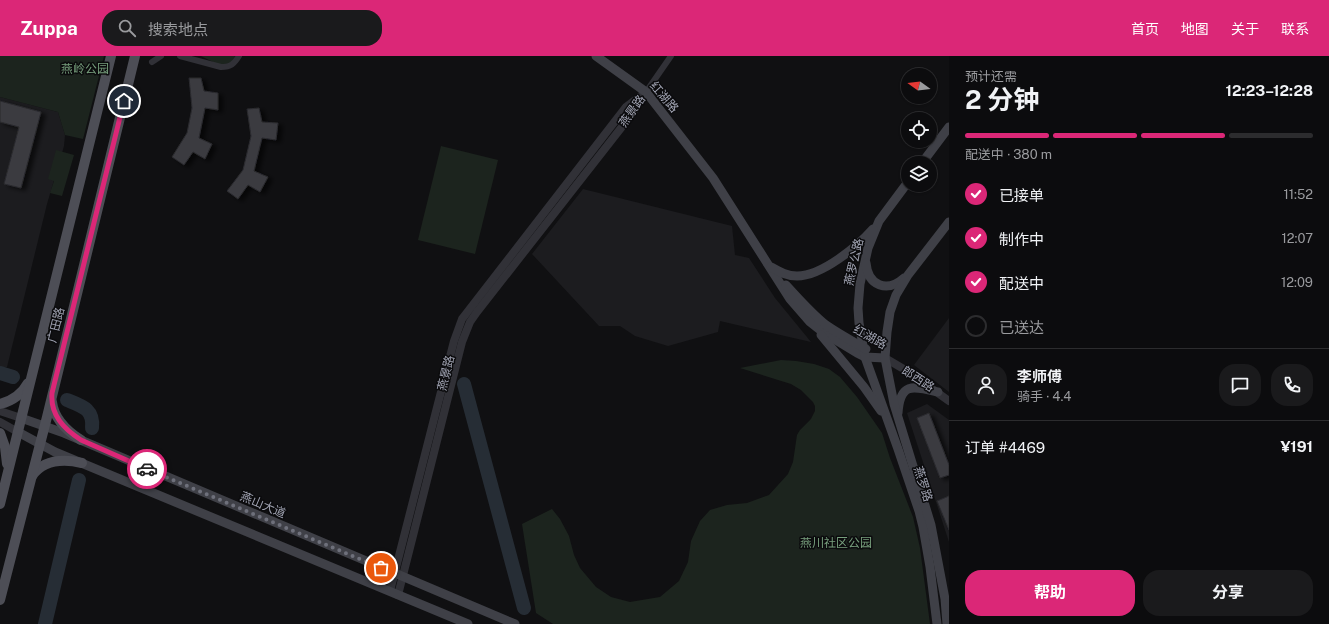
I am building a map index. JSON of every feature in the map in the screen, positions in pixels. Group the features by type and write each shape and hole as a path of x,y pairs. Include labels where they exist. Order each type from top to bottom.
{"main road":[{"name":"广田路","path":"0,504 111,56"},
{"name":"广田路","path":"0,600 135,56"},
{"name":"红湖路","path":"596,56 646,92 713,178 790,299 810,322 829,337 865,356 886,358"},
{"path":"927,156 949,127"},
{"name":"燕罗公路","path":"865,356 862,346 858,308 860,284 866,255 879,221 901,191"},
{"path":"768,266 790,276 808,274 834,262 848,252 866,237 879,221"},
{"path":"886,358 887,332 890,312 896,295 908,275 949,222"},
{"path":"866,255 869,276 878,284 891,286 898,284 908,275"},
{"name":"红湖路","path":"768,266 816,316 845,337 886,358"},
{"path":"810,322 864,387 890,426"},
{"name":"燕罗路","path":"865,356 913,492 923,527 930,567 937,624"},
{"name":"燕罗路","path":"886,358 894,404 932,525 945,598 947,624"},
{"path":"0,404 11,400 23,392 32,374"},
{"path":"898,416 899,404 904,392 916,387 938,392"},
{"path":"52,393 52,407 56,416 67,429 81,440"},
{"name":"燕山大道","path":"21,418 81,440 515,624"},
{"path":"18,432 55,452 468,624"},
{"path":"0,433 7,455 8,463 6,481"},
{"path":"31,480 38,470 48,463 67,461 82,463"}],"street":[{"path":"152,62 161,56"},
{"path":"180,56 221,67 228,67 234,64 239,56"},
{"path":"646,92 671,56"},
{"name":"燕景路","path":"394,593 462,342 470,322 632,114 646,92"},
{"name":"郎西路","path":"886,358 908,371 949,401"},
{"name":"燕山大道","path":"0,411 21,418"},
{"path":"0,422 18,432"}],"shaded area":[{"path":"0,97 58,112 65,135 64,146 47,204 7,367 0,367"},
{"path":"583,189 732,226 735,255 749,258 775,298 811,342 720,321 718,332 668,346 635,336 620,326 599,326 532,254"},
{"path":"949,318 949,392 914,365"},
{"path":"927,404 949,420 949,542 907,413"}],"green space":[{"name":"燕岭公园","path":"0,56 104,56 83,139 65,135 58,112 0,97"},
{"path":"201,56 235,56 231,63 219,65"},
{"path":"441,146 498,160 475,254 418,240"},
{"path":"56,150 74,155 62,196 50,193 54,181 48,179"},
{"name":"燕川社区公园","path":"781,360 814,364 829,369 840,377 857,397 882,433 913,517 920,548 930,624 553,624 536,613 522,524 552,509 560,519 569,536 574,555 580,568 596,587 611,597 630,602 660,597 679,581 688,562 691,541 700,521 710,510 727,505 747,503 769,495 788,474 793,462 797,435 811,419 815,411 815,406 801,390 791,384 740,368"}],"building":[{"path":"189,78 201,78 204,91 218,93 218,110 205,108 199,138 212,144 205,159 193,152 184,165 172,157 187,133 192,108"},
{"path":"0,101 41,112 21,188 4,184 19,127 0,122"},
{"path":"259,108 262,122 278,123 276,140 262,138 254,171 268,177 260,192 248,185 238,199 227,191 243,170 251,136 247,109"},
{"path":"929,413 949,465 949,475 940,478 917,418"},
{"path":"949,496 949,530 937,501"}],"waterway":[{"path":"0,373 13,377"},
{"path":"464,384 524,608"},
{"path":"67,400 82,406 89,412 91,416 92,428"},
{"path":"45,624 79,480"}],"way so far":[{"path":"147,469 381,568"}],"route":[{"path":"124,101 52,393 52,407 58,419 67,429 81,440 147,469"}]}
